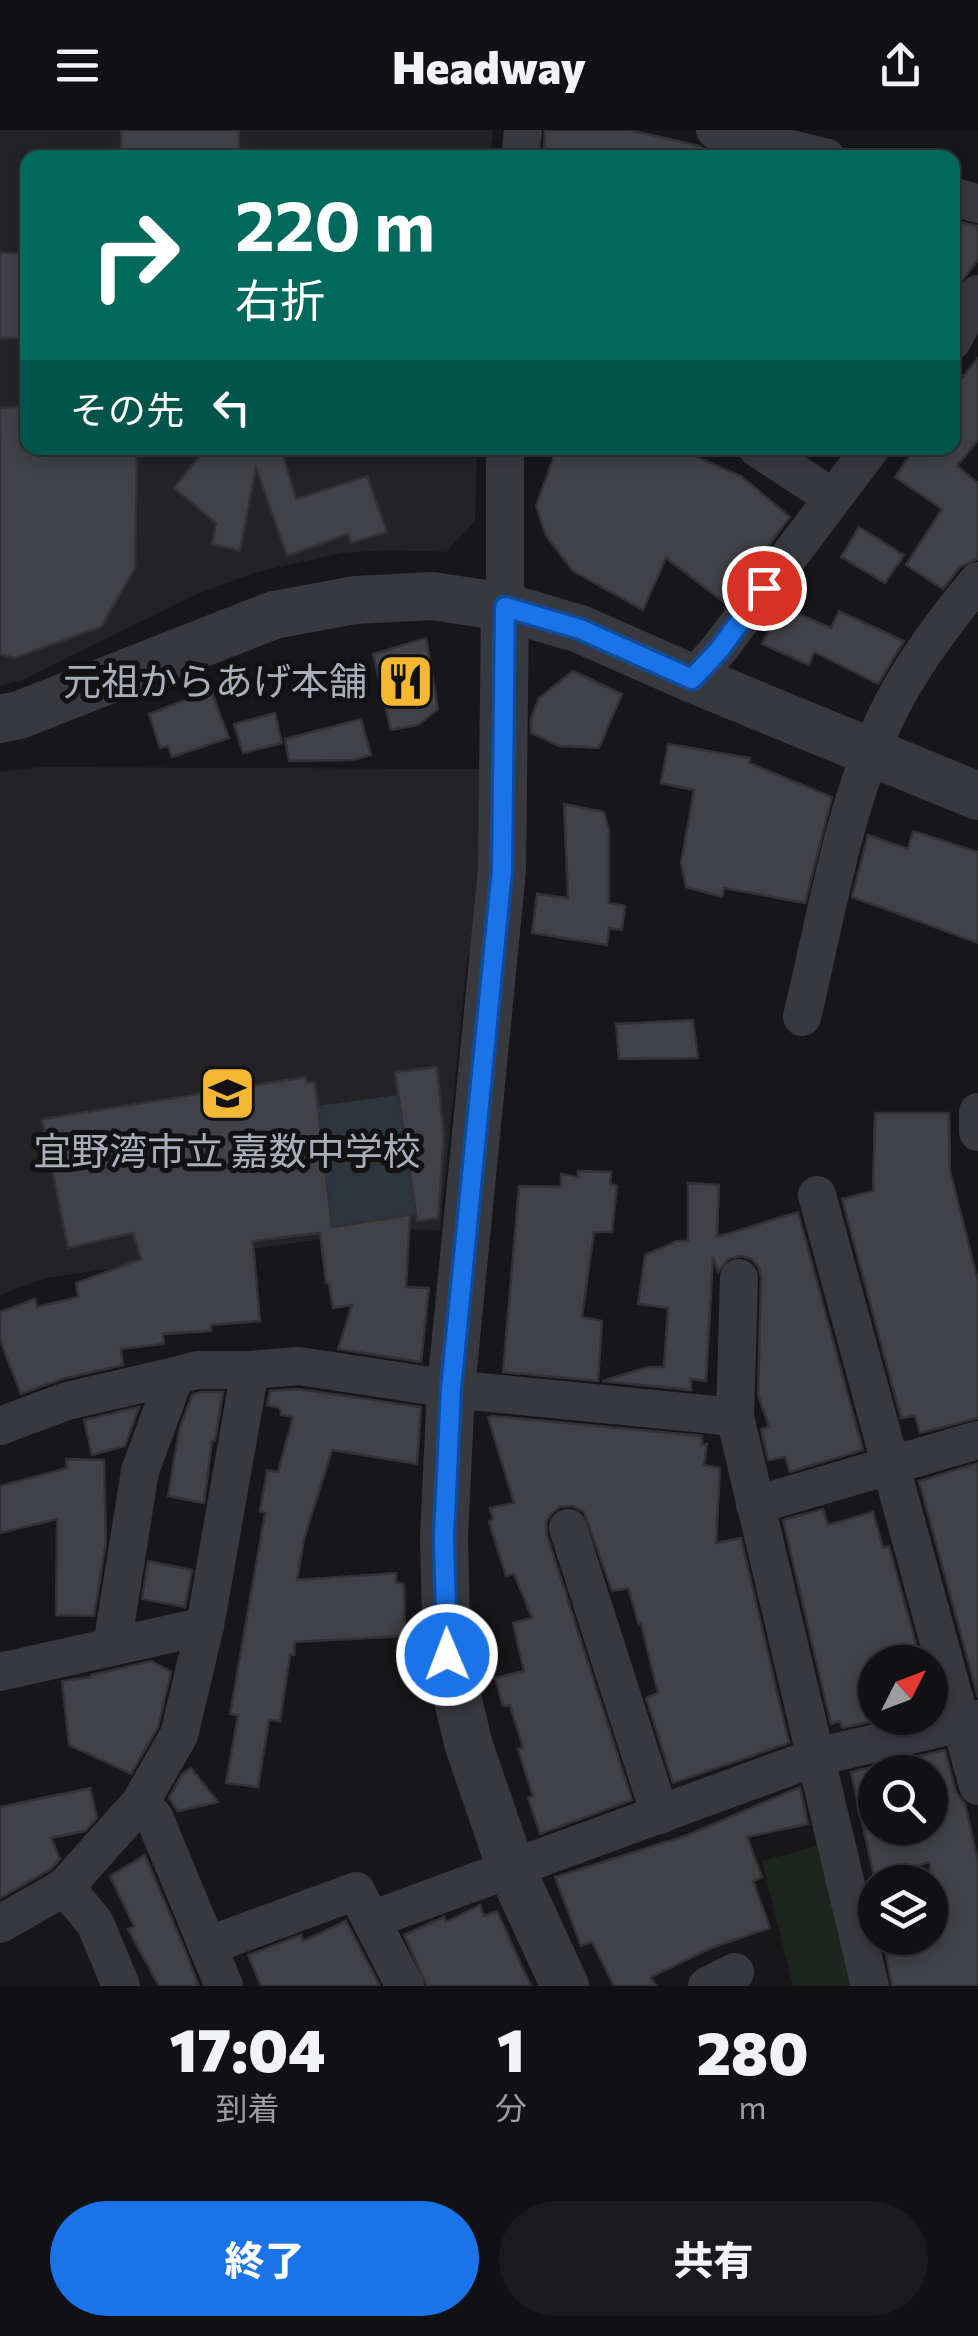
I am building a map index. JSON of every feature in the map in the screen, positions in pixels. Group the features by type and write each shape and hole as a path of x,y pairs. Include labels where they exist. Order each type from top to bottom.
{"street":[{"path":"715,130 818,147"},
{"path":"960,328 978,294"},
{"path":"505,455 502,870 451,1389 444,1536 447,1655 469,1746 512,1871 566,1986"},
{"path":"767,455 832,497"},
{"path":"692,679 720,649 865,455"},
{"path":"802,1018 860,782 885,719 931,643 978,581"},
{"path":"0,719 274,615 355,600 432,596 505,607 580,629 978,796"},
{"path":"978,1112 978,1132"},
{"path":"816,1195 891,1464 970,1720 978,1786"},
{"path":"739,1278 735,1417 870,1986"},
{"path":"0,1426 67,1401 197,1370 300,1366 451,1389 735,1417"},
{"path":"0,1924 65,1886 140,1804 180,1736 205,1626 250,1370"},
{"path":"112,1646 140,1471 175,1376"},
{"path":"755,1505 978,1440"},
{"path":"568,1528 660,1815"},
{"path":"0,1672 205,1626"},
{"path":"371,1920 816,1757 970,1720"},
{"path":"140,1804 154,1817 224,1986"},
{"path":"65,1886 96,1923 121,1986"},
{"path":"208,1946 356,1891 404,1986"}],"shaded area":[{"path":"0,130 493,130 491,150 20,150 20,455 477,455 475,521 446,552 341,553 253,573 193,596 22,680 0,686"},
{"name":"宜野湾市立 嘉数中学校","path":"39,767 482,769 477,935 467,959 440,1230 393,1229 46,1278 0,1295 0,772"},
{"path":"398,1095 416,1215 332,1227 318,1106"},
{"path":"817,1846 855,1986 793,1986 762,1861"}],"building":[{"path":"121,130 239,130 239,150 121,150"},
{"path":"545,130 629,130 703,148 553,150 544,147"},
{"path":"960,222 978,226 978,260 960,284"},
{"path":"0,253 20,253 20,338 0,338"},
{"path":"978,358 978,440 957,466 978,483 978,559 961,566 943,589 906,565 942,509 895,477 910,455 960,455 960,380"},
{"path":"20,407 20,455 137,455 135,568 101,627 14,658 0,654 0,408"},
{"path":"200,455 283,455 296,499 367,476 387,532 351,543 348,534 287,556 256,467 240,551 212,544 216,523 174,488"},
{"path":"554,455 692,455 741,476 790,517 725,603 666,558 643,610 573,571 546,536 536,506"},
{"path":"859,527 904,555 885,583 841,557"},
{"path":"780,606 831,628 839,611 904,641 878,684 814,652 809,665 762,644"},
{"name":"元祖からあげ本舗","path":"426,638 438,709 418,725 391,730 373,654"},
{"path":"573,671 622,694 599,748 559,746 531,733 531,718 539,698"},
{"path":"211,690 229,738 172,757 168,746 160,748 149,714"},
{"path":"275,713 282,743 243,753 234,724"},
{"path":"361,719 371,755 353,760 289,761 285,739"},
{"path":"668,744 750,758 749,763 832,797 805,903 724,888 722,897 686,887 681,863 694,790 661,783"},
{"path":"564,804 604,812 609,831 609,903 625,906 622,930 609,928 607,945 532,933 537,894 568,898"},
{"path":"913,831 978,852 978,943 852,897 868,835 908,849"},
{"path":"693,1020 698,1058 619,1059 616,1024"},
{"path":"437,1067 444,1137 438,1218 417,1221 395,1072"},
{"path":"306,1077 307,1083 315,1082 332,1227 410,1215 406,1287 429,1288 421,1362 338,1349 352,1305 333,1308 320,1233 253,1241 260,1321 211,1325 211,1331 163,1334 164,1344 121,1349 123,1365 62,1379 21,1394 0,1340 0,1312 35,1299 37,1307 78,1297 76,1283 141,1259 133,1233 68,1248 42,1119"},
{"path":"875,1113 949,1113 950,1171 978,1281 978,1418 920,1433 915,1416 901,1418 842,1199 873,1191"},
{"path":"578,1171 611,1172 610,1184 617,1186 612,1232 594,1232 582,1317 602,1321 598,1381 503,1372 519,1186 561,1187 561,1174 578,1177"},
{"path":"688,1183 719,1185 717,1237 798,1212 863,1450 790,1472 785,1457 768,1460 761,1429 769,1427 758,1394 761,1278 752,1259 741,1256 728,1259 718,1272 713,1257 706,1381 691,1379 691,1390 602,1381 648,1367 664,1367 668,1308 638,1304 645,1255 677,1241 688,1241"},
{"path":"298,1389 421,1407 417,1464 332,1450 304,1539 297,1580 396,1573 396,1582 404,1584 405,1636 295,1642 280,1721 269,1720 258,1787 226,1783 238,1715 230,1714 265,1513 260,1511 267,1470 278,1472 293,1417 281,1415 280,1408 267,1405 270,1391"},
{"path":"223,1392 204,1503 168,1496 179,1430 192,1395"},
{"path":"139,1407 125,1446 92,1455 84,1420"},
{"path":"488,1417 702,1436 702,1445 707,1444 704,1465 720,1468 716,1543 741,1538 789,1743 673,1783 646,1698 658,1693 628,1588 612,1591 584,1512 572,1506 560,1507 546,1522 547,1535 632,1800 540,1834 518,1749 523,1748 510,1705 503,1706 495,1678 524,1671 513,1623 532,1618 514,1574 506,1576 489,1522 493,1519 490,1508 514,1503"},
{"path":"66,1459 104,1460 106,1542 94,1616 56,1615 57,1519 0,1533 0,1486 67,1468"},
{"path":"978,1463 978,1697 919,1481"},
{"path":"823,1509 828,1525 873,1512 883,1548 889,1546 916,1645 858,1645 858,1724 842,1728 840,1721 831,1724 783,1520"},
{"path":"148,1561 192,1570 185,1607 142,1599"},
{"path":"151,1661 171,1672 158,1727 131,1774 69,1745 62,1681"},
{"path":"948,1761 956,1792 965,1804 978,1861 978,1986 892,1986 886,1955 948,1955 948,1865 872,1865 867,1845 948,1845"},
{"path":"191,1768 218,1802 178,1811 169,1798 182,1774"},
{"path":"858,1770 858,1804 851,1772"},
{"path":"800,1787 808,1824 747,1837 762,1877 753,1881 770,1928 711,1948 651,1977 656,1986 614,1986 592,1942 581,1946 555,1877 688,1835"},
{"path":"90,1788 97,1818 85,1831 51,1838 60,1859 51,1869 0,1898 0,1807"},
{"path":"145,1855 199,1986 159,1986 128,1929 134,1926 110,1876"},
{"path":"480,1905 484,1916 497,1911 531,1986 427,1986 404,1935 444,1917 446,1922"},
{"path":"346,1921 380,1986 261,1986 248,1955 301,1935 303,1941"}],"place":[{"name":"元祖からあげ本舗","path":"406,682"},
{"name":"宜野湾市立 嘉数中学校","path":"227,1094"}],"route":[{"path":"447,1655 444,1536 451,1389 502,870 505,607 580,629 692,679 720,649 764,588"}]}
